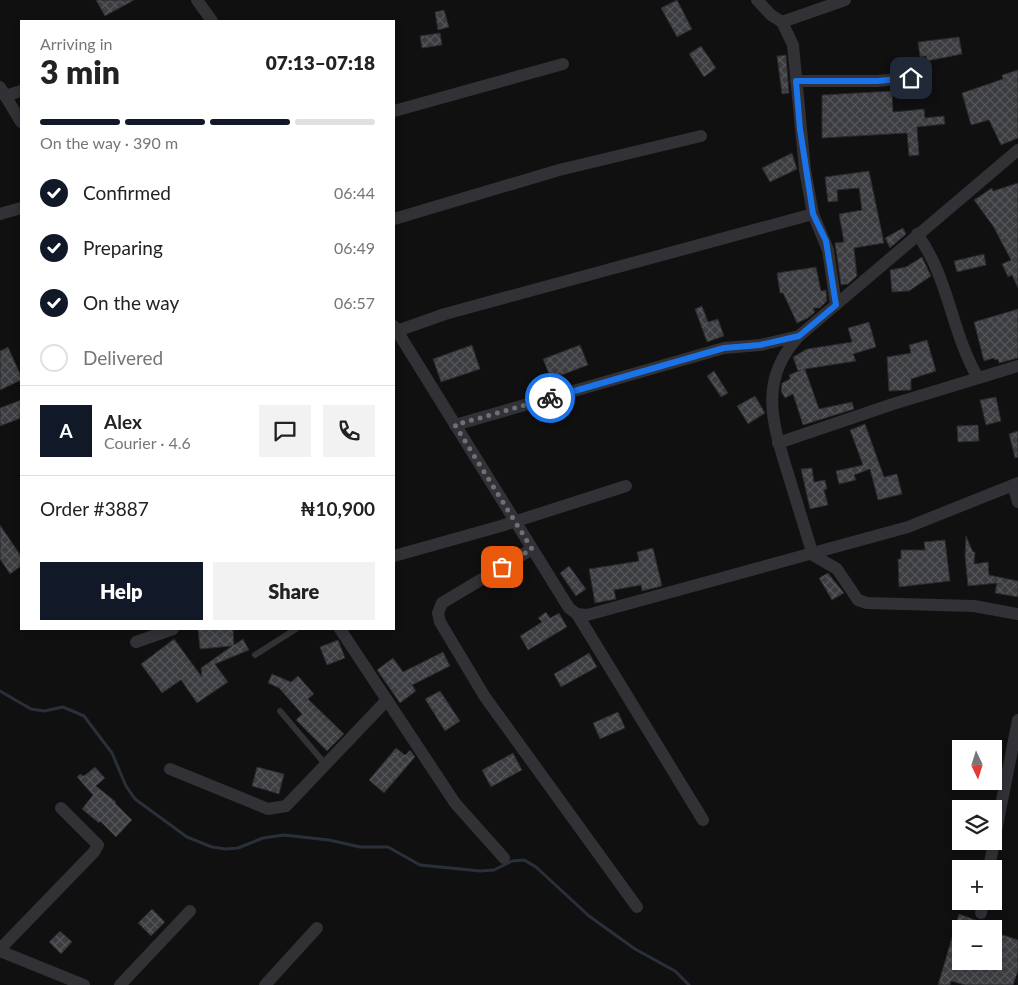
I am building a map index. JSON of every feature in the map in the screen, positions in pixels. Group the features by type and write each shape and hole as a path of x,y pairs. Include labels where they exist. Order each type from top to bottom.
{"street":[{"path":"197,0 211,20"},
{"path":"757,0 782,22 793,45 801,138 813,214 826,241 836,305"},
{"path":"782,22 845,0"},
{"path":"395,111 563,64"},
{"path":"796,81 877,81 911,78"},
{"path":"20,91 3,92 20,120"},
{"path":"395,220 559,170 650,150 700,136"},
{"path":"1018,150 799,336 784,352 778,366 771,403 778,442 813,555 837,569 852,593 863,602 974,606 1018,614"},
{"path":"0,214 20,208"},
{"path":"703,820 577,614 569,608 395,328 813,214"},
{"path":"917,234 930,251 968,362 978,378"},
{"path":"455,425 724,348 760,345 799,336"},
{"path":"778,442 1018,366"},
{"path":"577,614 587,615 813,555 908,527 1015,484 1018,502"},
{"path":"395,556 626,486"},
{"path":"532,549 442,603 438,613 440,622 485,697 637,907"},
{"path":"136,642 169,630"},
{"path":"341,630 454,802 504,858"},
{"path":"170,769 268,809 286,806 387,700"},
{"path":"1002,801 1018,720"},
{"path":"61,808 98,845 94,852 0,950 35,967 84,985"},
{"path":"120,985 190,911"},
{"path":"265,985 317,928"}],"lane":[{"path":"255,655 294,630"},
{"path":"280,711 326,765"}],"building":[{"path":"96,0 134,0 105,16"},
{"path":"677,0 692,29 677,37 661,8"},
{"path":"444,10 449,27 438,30 435,12"},
{"path":"440,33 442,45 422,48 420,36"},
{"path":"959,37 962,54 927,61 926,56 920,57 918,42"},
{"path":"701,46 716,68 704,77 689,54"},
{"path":"786,55 789,93 782,94 777,56"},
{"path":"1018,70 1018,138 1001,145 989,120 971,125 962,93 1003,79 1002,75"},
{"path":"892,91 893,112 924,109 925,118 944,116 945,124 917,127 919,155 909,156 907,133 822,138 822,95"},
{"path":"792,153 797,169 770,182 762,168"},
{"path":"869,171 884,243 854,248 857,276 848,284 841,285 835,243 844,242 839,214 862,210 859,188 837,190 838,201 828,202 825,177"},
{"path":"1018,183 1018,288 1012,275 1008,277 1002,264 1011,260 993,226 974,200 992,188 993,191"},
{"path":"903,228 906,234 890,248 885,238"},
{"path":"984,254 986,265 957,272 954,261"},
{"path":"922,257 931,276 909,291 892,292 890,270 906,267"},
{"path":"816,267 821,291 826,290 827,301 820,308 813,308 815,312 797,323 783,293 780,293 777,273"},
{"path":"702,306 708,322 718,319 724,336 707,342 695,309"},
{"path":"1018,309 1018,358 999,363 998,359 995,360 994,358 984,361 974,322"},
{"path":"869,322 876,347 853,354 856,361 805,369 819,409 852,402 854,409 803,425 793,394 785,398 781,391 782,383 790,379 789,375 801,370 798,371 793,357 807,349 852,342 848,328"},
{"path":"927,340 936,371 911,379 911,390 889,391 887,357 911,353 909,345"},
{"path":"472,345 480,369 441,382 433,359"},
{"path":"580,345 588,365 551,379 543,359"},
{"path":"8,347 20,374 20,380 0,390 0,351"},
{"path":"714,371 728,393 721,397 707,376"},
{"path":"755,396 765,413 748,424 737,406"},
{"path":"996,397 1001,421 986,425 980,400"},
{"path":"20,400 20,418 0,426 0,408"},
{"path":"865,424 884,477 897,474 902,494 878,500 870,469 854,475 856,480 839,484 836,471 863,465 850,430"},
{"path":"978,425 979,441 958,442 957,426"},
{"path":"1018,431 1018,457 1015,458 1009,434"},
{"path":"812,468 814,482 825,480 827,489 824,490 828,505 810,509 801,469"},
{"path":"0,525 20,555 20,567 10,574 0,559"},
{"path":"966,536 973,552 975,552 974,564 988,562 989,575 1018,581 1018,597 995,593 997,583 968,586 965,556"},
{"path":"945,540 950,581 899,587 898,559 901,559 901,550 925,550 924,542"},
{"path":"653,548 662,586 642,591 641,585 614,590 616,599 595,603 589,569 639,561 637,552"},
{"path":"569,566 586,589 576,596 560,573"},
{"path":"828,573 844,593 832,600 819,578"},
{"path":"546,612 550,618 559,613 567,627 528,650 520,636 542,622 538,618"},
{"path":"198,630 233,630 234,645 243,639 249,650 215,664 228,682 197,703 181,680 162,693 141,664 174,639 202,677 201,668 232,646 200,649"},
{"path":"338,640 345,658 327,665 320,647"},
{"path":"443,652 450,666 412,685 416,691 400,703 377,670 393,658 403,672"},
{"path":"589,653 597,667 561,687 554,674"},
{"path":"272,674 291,682 298,676 314,694 308,699 344,734 327,751 296,720 302,714 279,688 268,683"},
{"path":"440,691 460,721 445,731 425,699"},
{"path":"618,712 625,728 600,739 593,723"},
{"path":"396,748 405,755 410,750 415,757 384,793 369,780"},
{"path":"513,753 522,770 491,787 482,770"},
{"path":"95,767 105,778 96,786 116,802 132,820 116,837 100,821 99,823 82,809 93,795 77,777 80,774 84,776"},
{"path":"257,767 284,774 279,794 252,786"},
{"path":"152,909 165,922 151,936 138,923"},
{"path":"959,914 975,920 957,920"},
{"path":"60,931 72,942 61,954 49,942"},
{"path":"1002,935 1018,940 1018,971 1013,985 965,985 951,981 950,985 938,985 952,938 952,970 1002,970"}],"waterway":[{"path":"0,691 31,709 44,711 63,707 84,716 112,753 126,786 135,799 187,837 212,847 226,849 238,848 263,838 284,835 329,840 360,847 388,847 420,865 480,871 494,870 512,861 524,860 536,867 589,916 635,949 675,971 689,985"}],"way so far":[{"path":"502,567 532,549 455,425 550,398"}],"route":[{"path":"550,398 724,348 749,344 760,345 799,336 836,305 830,277 826,241 813,214 805,170 796,81 877,81 911,78"}]}
